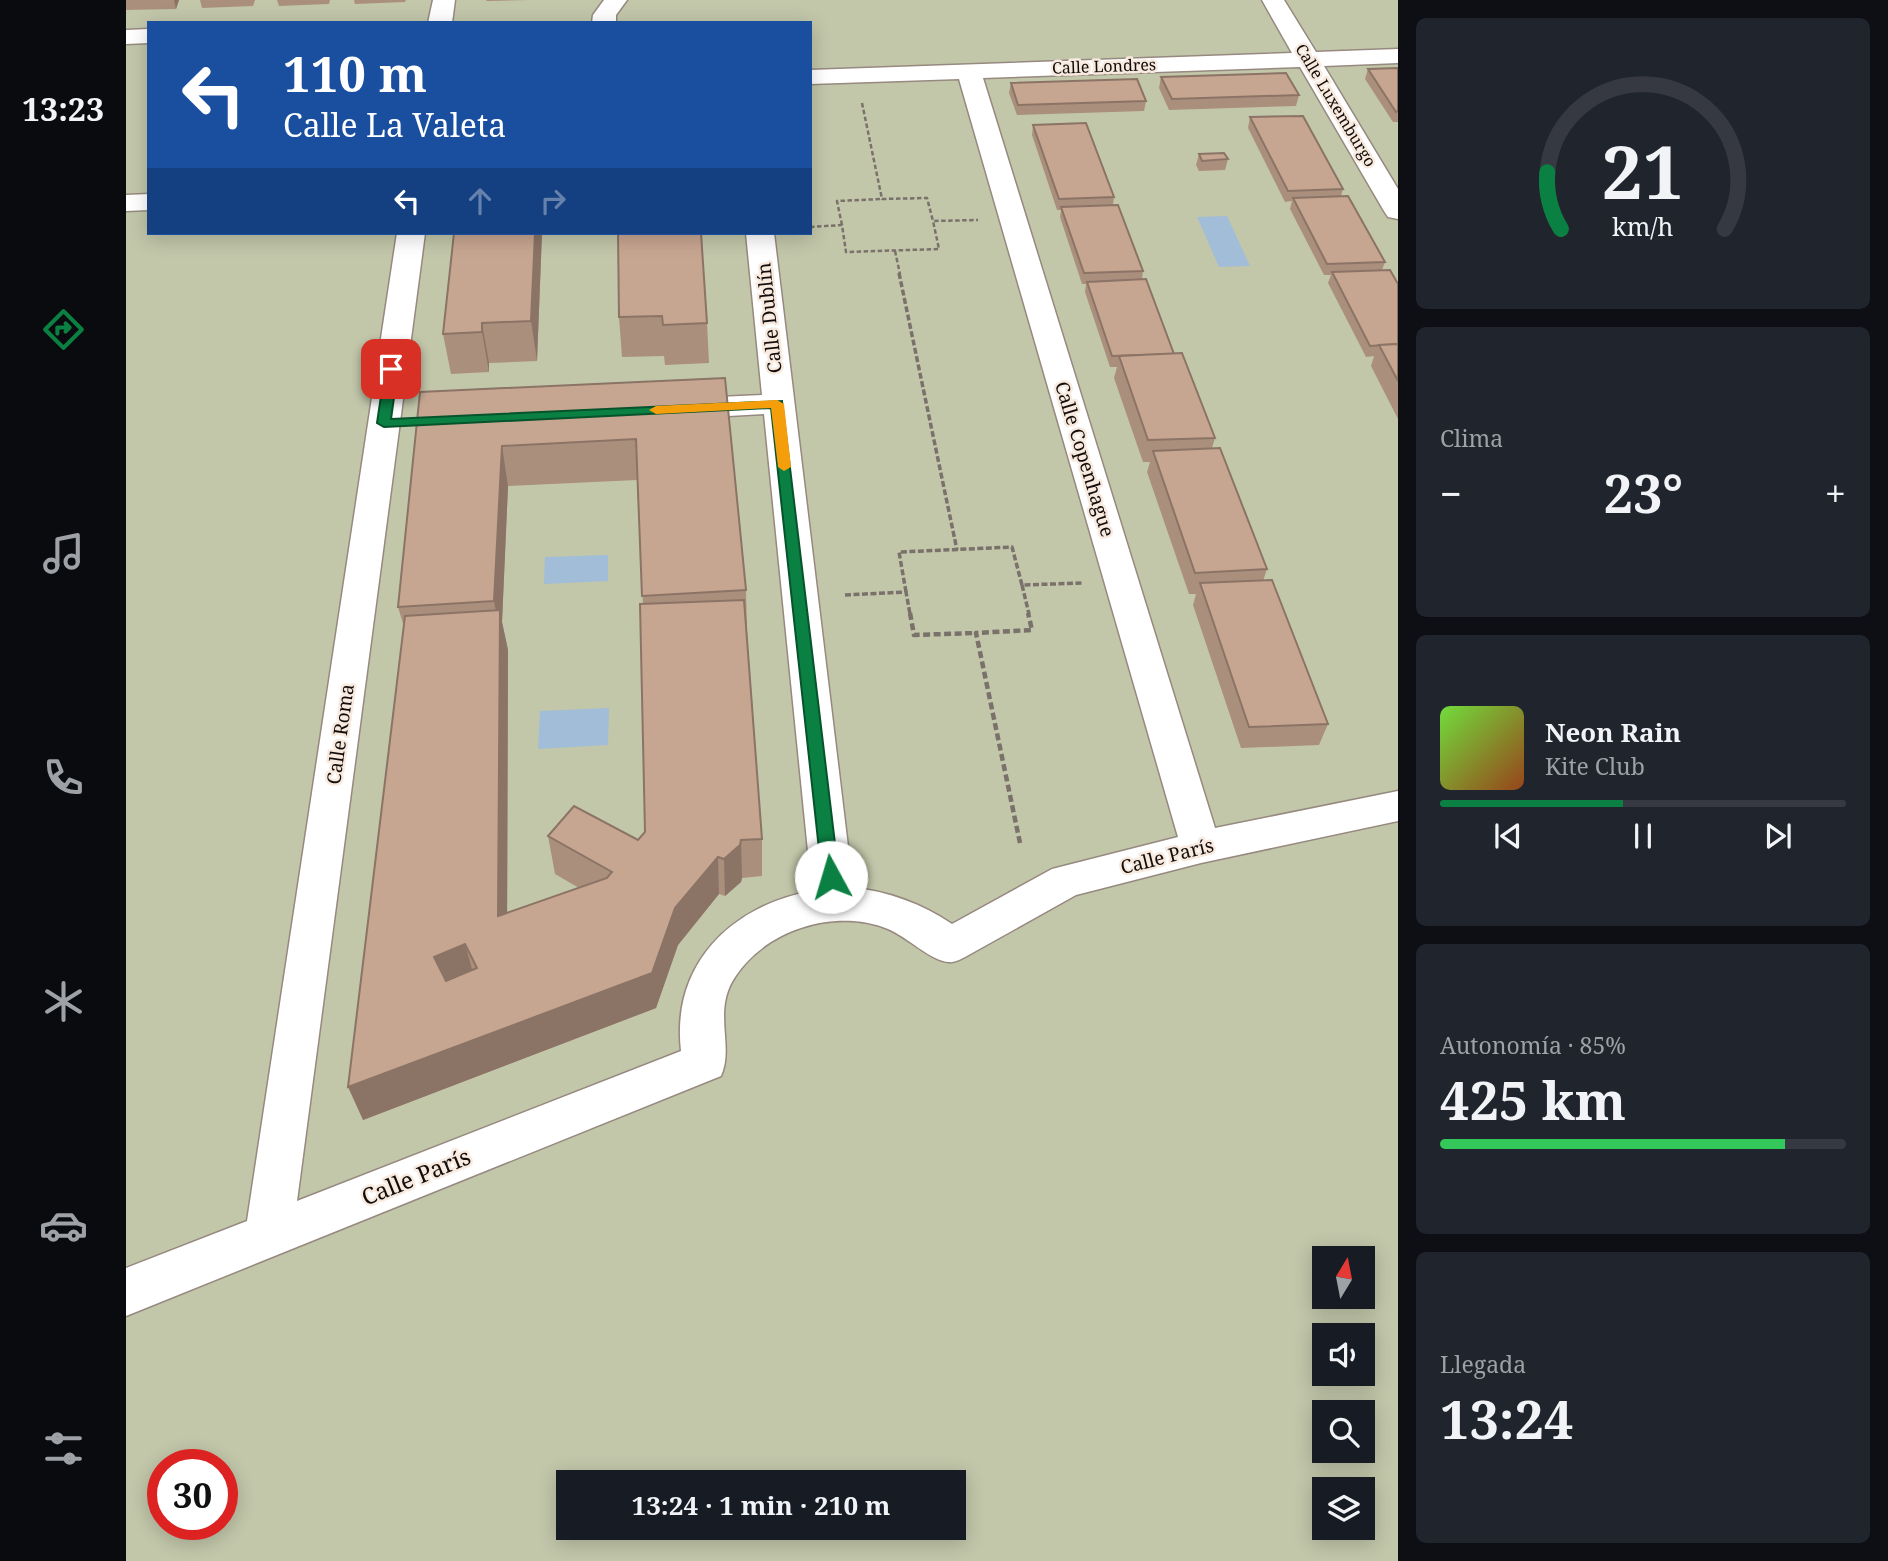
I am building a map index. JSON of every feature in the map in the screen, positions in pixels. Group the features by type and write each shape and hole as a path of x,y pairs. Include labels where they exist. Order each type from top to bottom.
{"street":[{"path":"440,21 444,0"},
{"path":"604,21 605,15 616,0"},
{"name":"Calle Luxemburgo","path":"1273,0 1398,211"},
{"path":"126,37 147,36"},
{"name":"Calle Londres","path":"812,77 1398,56"},
{"name":"Calle Copenhague","path":"969,71 1201,847"},
{"path":"126,203 147,202"},
{"name":"Calle Roma","path":"269,1235 397,422 411,235"},
{"name":"Calle Dublín","path":"760,235 834,905"},
{"path":"642,411 777,404"},
{"name":"Calle París","path":"126,1293 705,1062 701,1032 703,1004 712,977 728,954 749,934 774,918 803,908 859,905 907,918 950,944 1066,881 1201,847 1398,806"}],"path":[{"path":"861,98 883,199"},
{"path":"927,198 939,249 846,252 837,201 883,199 927,198"},
{"path":"933,221 982,219"},
{"path":"812,227 842,225"},
{"path":"895,251 957,550"},
{"path":"1012,547 1032,630 914,635 899,552 957,550 1012,547"},
{"path":"1022,586 1084,582"},
{"path":"845,595 906,592"},
{"path":"976,633 1020,843"}],"green space":[{"path":"126,0 1398,0 1398,1561 126,1561"}],"water":[{"path":"1227,216 1250,266 1219,267 1197,217"},
{"path":"608,555 608,581 544,584 545,557"},
{"path":"609,708 608,745 538,749 540,711"}],"building":[{"path":"1398,68 1398,111 1396,112 1368,69"},
{"path":"1286,73 1299,95 1172,99 1161,77"},
{"path":"1137,79 1146,101 1018,105 1011,83"},
{"path":"1303,116 1343,189 1288,191 1250,117"},
{"path":"1086,123 1114,197 1059,199 1033,125"},
{"path":"1224,153 1228,159 1202,161 1199,154"},
{"path":"1348,196 1385,262 1327,264 1293,198"},
{"path":"1118,205 1143,271 1084,273 1061,207"},
{"path":"454,235 535,235 531,321 482,323 482,332 443,334"},
{"path":"618,235 701,235 707,323 663,325 662,316 619,317"},
{"path":"1390,270 1398,284 1398,344 1370,346 1332,272"},
{"path":"1146,279 1174,354 1112,356 1087,282"},
{"path":"1398,344 1398,381 1379,345"},
{"path":"1182,353 1215,438 1148,440 1119,356"},
{"path":"725,378 746,590 642,596 636,439 502,446 494,601 398,607 420,392"},
{"path":"1220,448 1267,569 1195,573 1153,451"},
{"path":"1272,580 1328,724 1249,727 1200,583"},
{"path":"744,600 762,839 741,840 740,845 724,859 718,857 675,908 652,973 348,1087 405,616 500,610 498,916 607,878 612,872 548,836 574,806 638,840 645,832 640,604","holes":["465,944 477,968 446,981 434,957"]}],"slow traffic":[{"path":"656,410 777,404 784,467"}],"route":[{"path":"391,369 384,423 777,404 831,877"}]}
